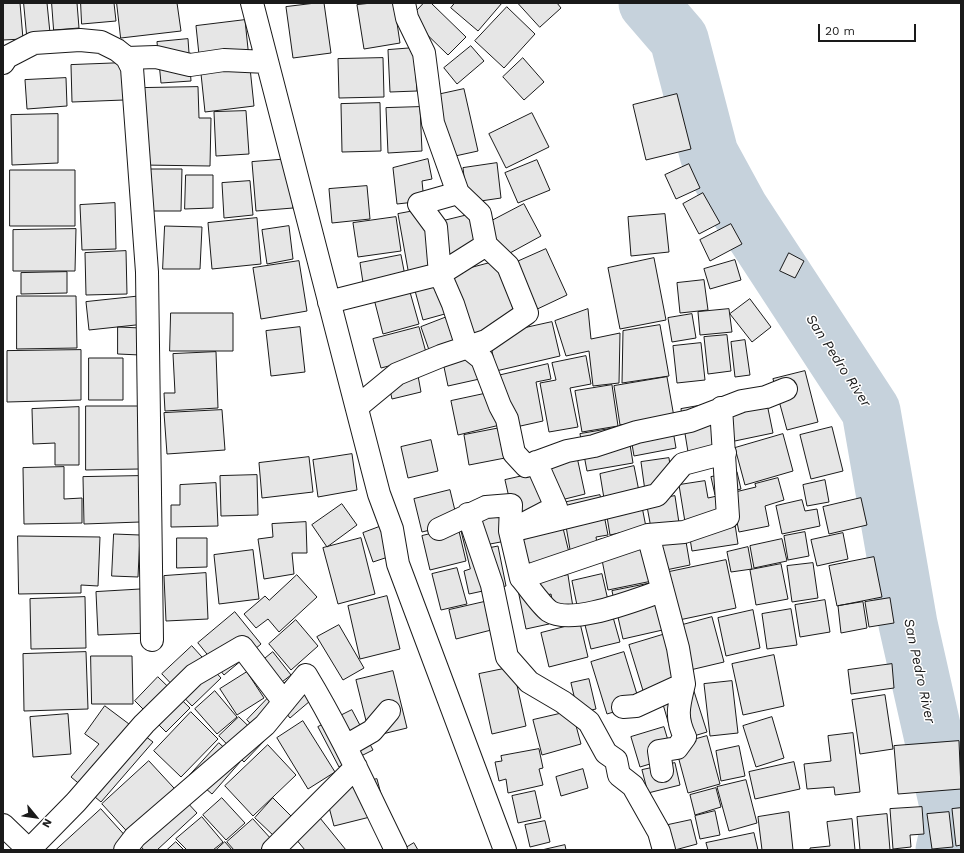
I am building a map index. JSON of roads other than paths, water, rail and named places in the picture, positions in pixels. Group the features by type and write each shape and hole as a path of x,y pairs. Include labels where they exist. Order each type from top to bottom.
{"street":[{"path":"252,3 379,494 392,529 398,564 504,850"},
{"path":"357,407 397,374 486,341 527,313 508,266 486,245 480,214 458,193 433,123 424,53 407,18 404,3"},
{"path":"3,63 7,57 34,43 80,40 101,42 118,50 127,58 132,68 147,272 152,640"},
{"path":"127,58 156,57 190,65 224,60 267,62"},
{"path":"458,193 419,204 436,227 440,274 453,304 467,347 482,359 500,406 508,419 514,453 526,466 567,451 594,446 636,432 690,421 721,408 742,402 766,398 786,389"},
{"path":"329,302 440,274 486,245"},
{"path":"521,578 648,535 684,532 728,517 721,408"},
{"path":"510,531 657,495 682,464 725,453"},
{"path":"510,531 556,507 536,462"},
{"path":"439,529 468,514 486,507 511,505 510,531 521,578 550,611 575,617 662,591"},
{"path":"468,514 492,585 507,657 529,682 563,702 589,722 606,753 616,760 619,775 633,786 659,832 664,850"},
{"path":"648,535 678,648 684,684 677,711 681,729 685,737 677,748 660,751 662,771"},
{"path":"3,825 29,850 76,802 144,724 194,675 242,647 284,702"},
{"path":"125,850 135,837 265,725 306,675 346,746 396,850"},
{"path":"623,707 636,706 684,684"},
{"path":"346,746 372,731 389,711"},
{"path":"273,850 356,767"}],"waterway":[{"name":"San Pedro River","path":"648,3 679,39 709,154 739,209 871,411 908,624 952,819 945,850"}]}
